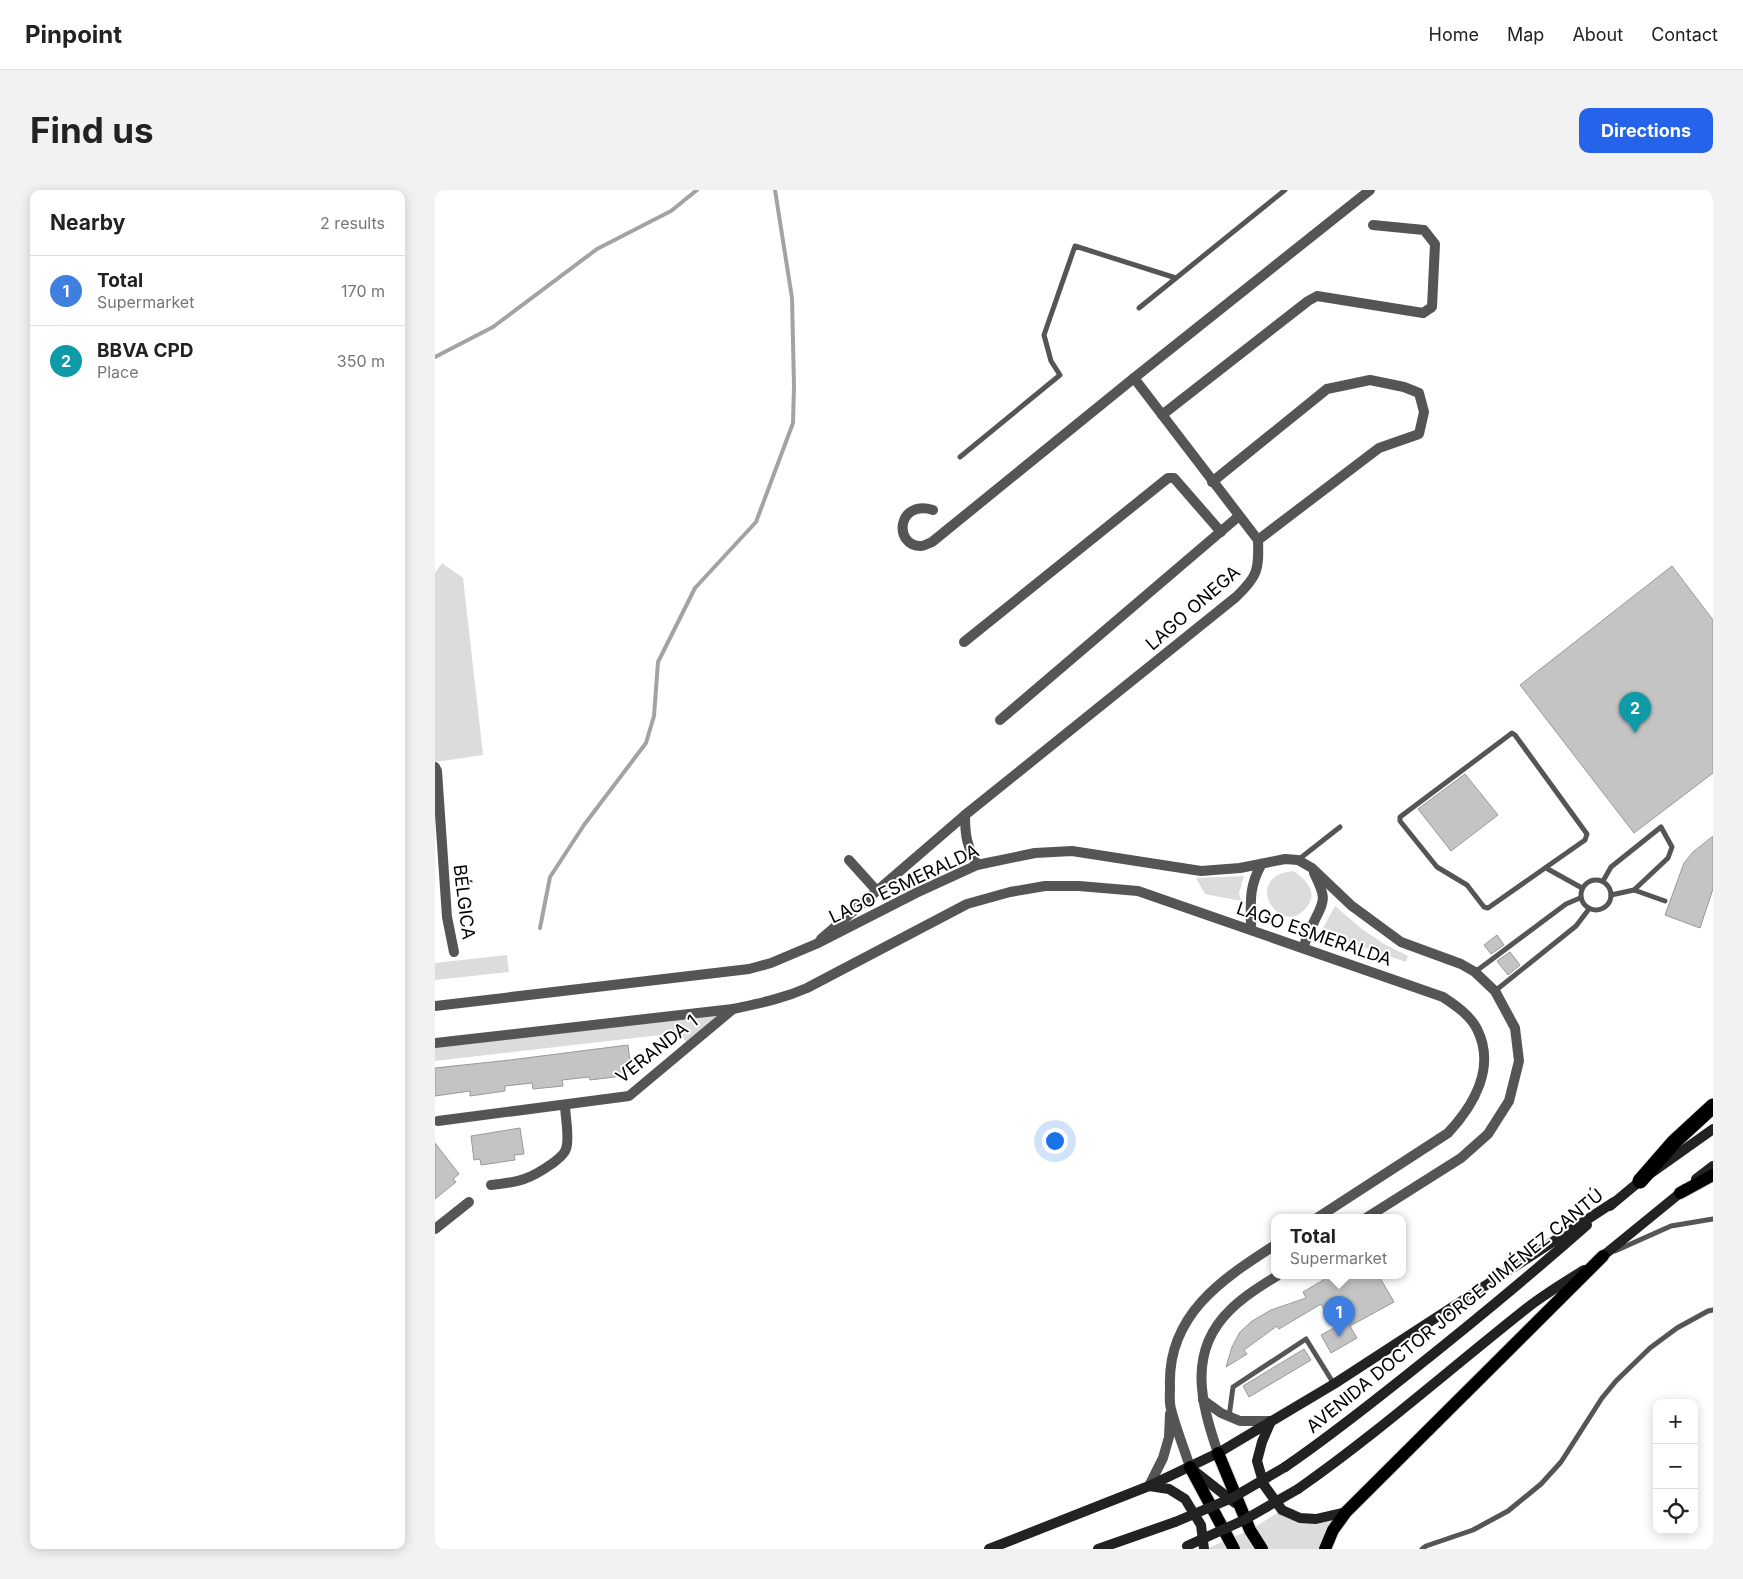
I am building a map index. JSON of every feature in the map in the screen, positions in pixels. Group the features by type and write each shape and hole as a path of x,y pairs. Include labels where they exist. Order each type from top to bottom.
{"highway":[{"path":"1640,1181 1674,1142 1713,1106"}],"main road":[{"name":"AVENIDA DOCTOR JORGE JIMÉNEZ CANTÚ","path":"1098,1549 1175,1522 1232,1498 1285,1467 1321,1442 1436,1352 1640,1181 1713,1129"},
{"path":"1183,1548 1244,1520 1298,1489 1335,1463 1529,1307 1603,1256 1713,1166"},
{"path":"1680,1193 1713,1175"},
{"path":"989,1549 1149,1486 1219,1453 1334,1384 1614,1202"},
{"path":"1325,1549 1333,1530 1346,1512 1603,1256"},
{"path":"1271,1421 1262,1442 1257,1461 1264,1485 1282,1510 1300,1518 1316,1519 1346,1512"},
{"path":"1219,1453 1250,1530 1262,1549"},
{"path":"1190,1467 1241,1508"},
{"path":"1190,1467 1233,1549"},
{"path":"1149,1486 1169,1490 1185,1499 1201,1525 1205,1549"}],"street":[{"path":"933,510 925,507 915,508 905,516 902,526 904,536 910,543 921,546 932,542 1370,190"},
{"path":"1162,415 1308,301 1317,296 1423,313 1432,307 1435,244 1424,230 1373,225"},
{"path":"1134,378 1162,415 1213,482 1239,516 1258,540 1379,448 1419,434 1424,412 1419,393 1404,387 1370,380 1327,390 1213,482"},
{"path":"964,642 1169,478 1175,478 1221,532"},
{"path":"1000,720 1239,516"},
{"name":"LAGO ONEGA","path":"816,944 965,816 1253,582 1259,563 1258,540"},
{"name":"BÉLGICA","path":"435,767 447,917 454,952"},
{"path":"965,816 965,832 969,849 977,864"},
{"name":"LAGO ESMERALDA","path":"435,1006 749,969 771,964 816,944 977,864 1035,853 1071,851 1201,871 1261,865 1285,858 1298,860 1312,868 1352,906 1401,942 1461,964 1475,972 1495,991 1515,1028 1519,1061 1509,1101 1488,1134 1461,1158 1372,1214"},
{"path":"849,860 877,891"},
{"path":"1251,930 1251,892 1254,879 1261,865"},
{"path":"1303,948 1323,904 1323,895 1312,868"},
{"name":"LAGO ESMERALDA","path":"435,1042 733,1009 786,998 967,904 1010,892 1045,886 1079,886 1138,891 1443,997 1458,1008 1476,1028 1485,1052 1483,1070 1477,1091 1468,1109 1448,1133 1323,1214"},
{"path":"1323,904 1341,895"},
{"name":"VERANDA 1","path":"438,1121 629,1096 733,1009"},
{"path":"491,1185 519,1182 528,1179 537,1175 563,1155 567,1142 565,1105"},
{"path":"435,1229 469,1202"},
{"path":"1149,1486 1163,1458 1169,1437 1169,1376 1173,1352 1181,1331 1190,1316 1212,1290 1271,1248"},
{"path":"1219,1453 1210,1429 1201,1382 1202,1363 1207,1344 1216,1326 1229,1311 1240,1301 1273,1279"},
{"path":"1203,1400 1229,1417 1240,1421 1271,1421"},
{"path":"1170,1408 1190,1467"}],"lane":[{"path":"1139,308 1285,190"},
{"path":"960,457 1060,375 1051,361 1044,335 1075,246 1176,278"},
{"path":"1512,733 1515,734 1587,834 1585,840 1546,868 1488,908 1484,907 1467,885 1437,867 1401,821 1400,817 1512,733"},
{"path":"1298,860 1340,827"},
{"path":"1603,882 1611,867 1661,827 1672,846 1667,858 1634,890"},
{"path":"1546,868 1582,888"},
{"path":"1599,880 1603,882 1610,889 1611,895 1608,905 1599,910 1589,909 1580,898 1582,888 1589,881 1599,880"},
{"path":"1611,895 1634,890 1665,901"},
{"path":"1475,972 1566,904 1580,898"},
{"path":"1495,991 1576,926 1589,909"},
{"path":"1603,1256 1671,1226 1713,1219"},
{"path":"1422,1549 1482,1525 1508,1511 1541,1484 1561,1462 1602,1398 1616,1381 1650,1348 1677,1328 1713,1310"},
{"path":"1229,1417 1233,1387 1306,1339 1334,1384"}],"shaded area":[{"path":"442,563 463,578 483,755 435,762 435,573"},
{"path":"1293,871 1308,884 1312,894 1311,900 1303,911 1294,916 1284,916 1269,902 1267,893 1269,883 1278,875"},
{"path":"1244,876 1239,893 1241,901 1205,894 1196,878"},
{"path":"1335,906 1362,929 1384,944 1408,956 1406,962 1321,932"},
{"path":"507,955 509,972 435,980 435,963"},
{"path":"733,1009 690,1046 678,1033 435,1061 435,1043"},
{"path":"1282,1510 1300,1518 1346,1512 1325,1549 1206,1549 1250,1530"}],"building":[{"path":"1672,566 1713,620 1713,773 1634,833 1520,685"},
{"path":"1465,774 1498,815 1451,851 1418,809"},
{"path":"1713,836 1713,889 1700,928 1665,915 1684,863 1693,852"},
{"path":"1497,935 1504,945 1491,954 1484,945"},
{"path":"1510,952 1520,965 1508,975 1497,961"},
{"path":"628,1045 631,1071 623,1072 623,1076 590,1080 589,1077 562,1080 563,1086 533,1089 532,1083 505,1086 505,1091 470,1096 470,1091 435,1096 435,1068"},
{"path":"520,1128 524,1154 514,1155 515,1160 481,1165 480,1159 474,1160 471,1136"},
{"path":"435,1143 459,1174 453,1179 456,1182 435,1199"},
{"path":"1325,1279 1381,1279 1394,1302 1350,1326 1357,1338 1331,1353 1321,1335 1334,1328 1321,1304 1279,1329 1277,1326 1244,1350 1247,1354 1226,1367 1232,1347 1240,1332 1252,1321 1271,1310 1306,1298 1303,1292"},
{"path":"1304,1349 1311,1360 1249,1397 1243,1386"}],"waterway":[{"path":"435,357 493,327 597,249 671,211 697,190"},
{"path":"540,928 550,877 584,825 646,743 654,716 658,662 695,588 756,522 793,423 792,298 775,190"}],"place":[{"name":"BBVA CPD","path":"1635,733"},
{"name":"Total","path":"1339,1337"}]}
